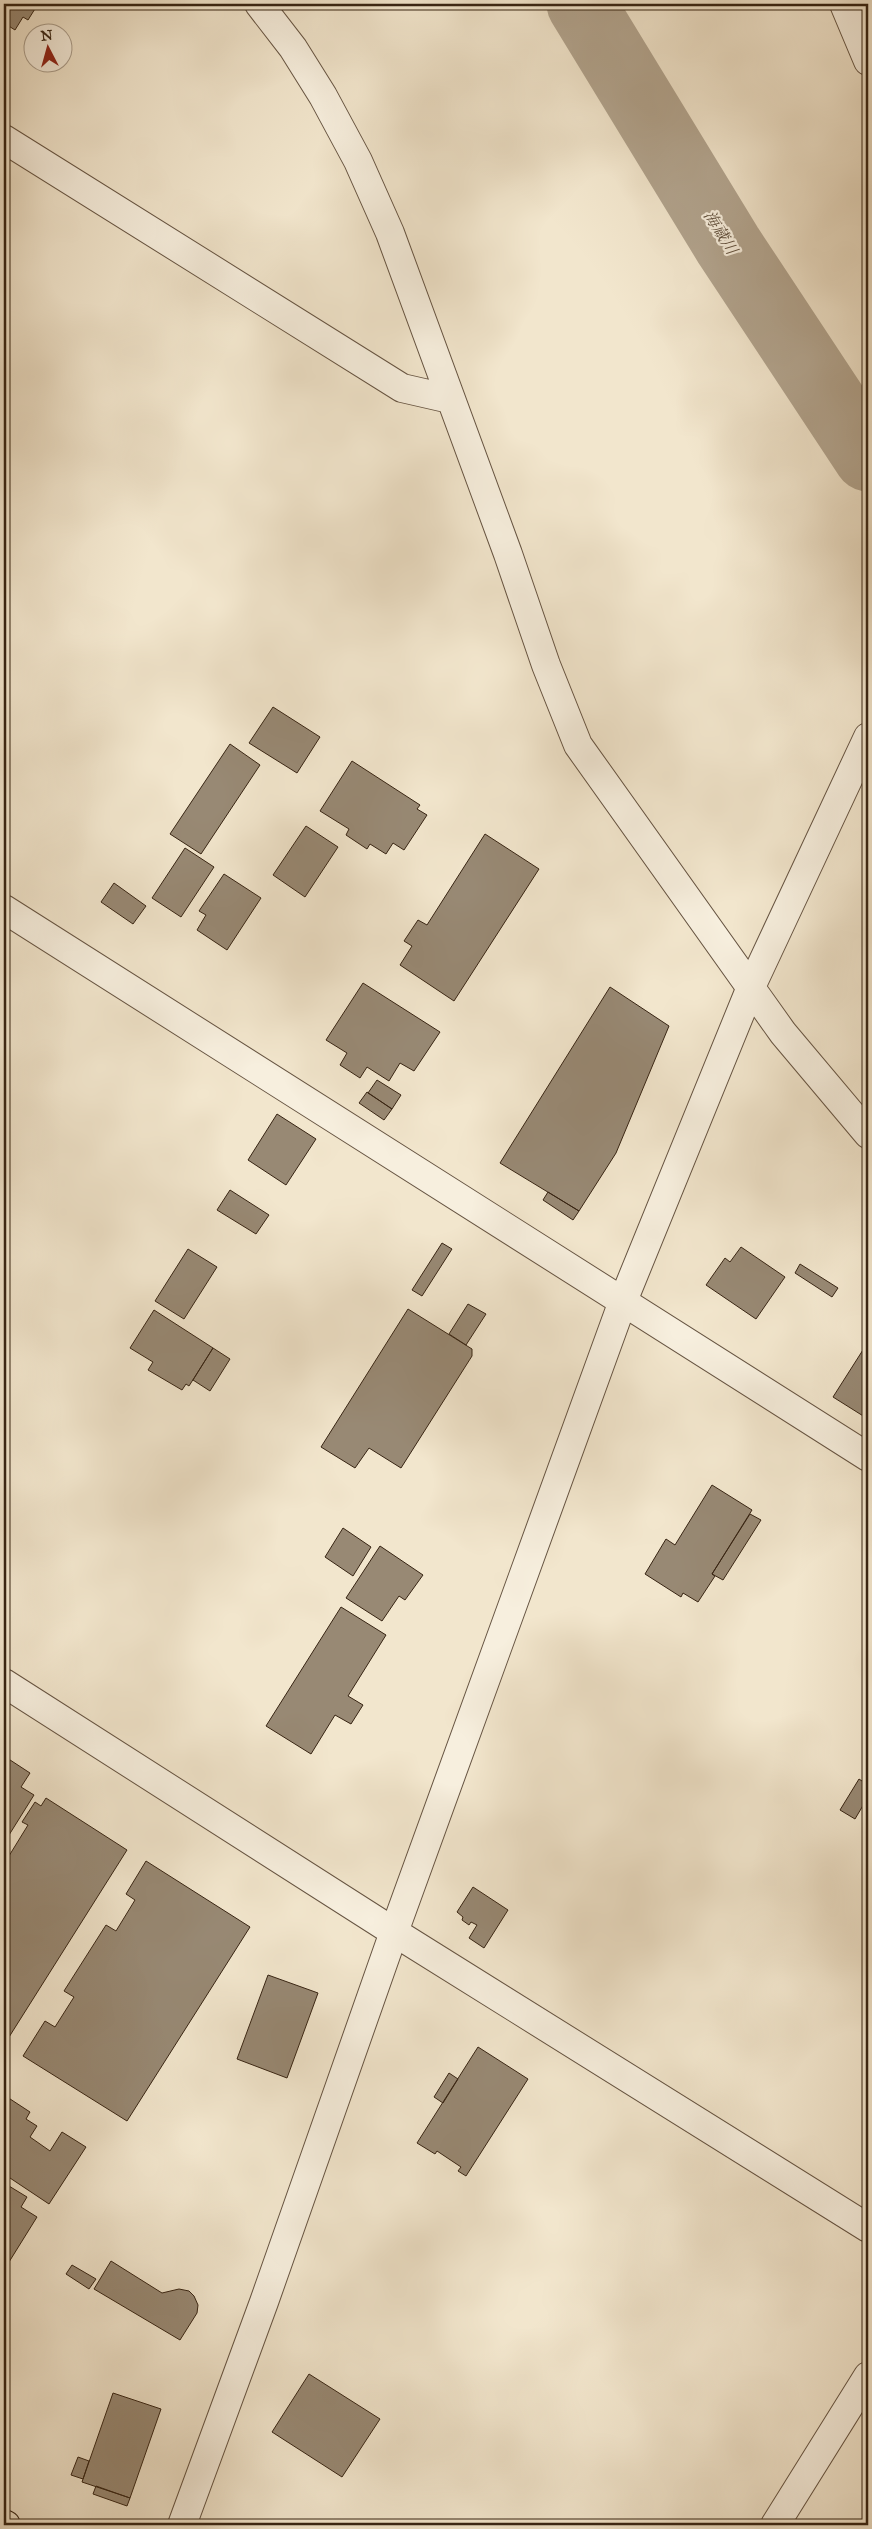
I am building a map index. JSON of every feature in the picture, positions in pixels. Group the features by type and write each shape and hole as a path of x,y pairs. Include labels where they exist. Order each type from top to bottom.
{"street":[{"path":"259,4 293,48 323,96 358,161 390,233 508,554 549,674 578,745 782,1033 868,1134"},
{"path":"844,4 868,61"},
{"path":"4,139 402,388 450,399"},
{"path":"182,2525 264,2302 394,1932 623,1301 751,987 868,737"},
{"path":"4,909 868,1457"},
{"path":"4,1682 394,1932 868,2228"},
{"path":"775,2525 868,2376"}],"building":[{"path":"4,4 38,4 28,20 23,17 15,30 4,23"},
{"path":"273,707 320,737 297,773 249,743"},
{"path":"230,744 260,765 201,854 170,834"},
{"path":"352,761 420,805 417,809 427,815 404,850 393,843 386,854 370,844 367,849 346,835 349,829 320,811"},
{"path":"306,826 338,847 305,897 273,875"},
{"path":"485,834 539,869 454,1001 400,965 412,946 404,941 418,920 427,925"},
{"path":"185,848 214,867 181,917 152,898"},
{"path":"224,874 261,898 227,950 197,930 206,915 199,911"},
{"path":"114,883 146,906 133,924 101,902"},
{"path":"363,983 440,1032 414,1071 400,1063 389,1081 367,1067 360,1078 340,1065 347,1053 326,1040"},
{"path":"610,987 669,1026 616,1153 579,1211 500,1163"},
{"path":"377,1080 401,1095 392,1109 368,1093"},
{"path":"367,1092 392,1109 384,1120 359,1103"},
{"path":"277,1114 316,1139 286,1185 248,1160"},
{"path":"230,1190 269,1215 256,1234 217,1210"},
{"path":"548,1192 579,1211 573,1220 543,1200"},
{"path":"442,1243 452,1249 422,1296 412,1290"},
{"path":"741,1247 785,1277 756,1319 706,1285 725,1258 730,1262"},
{"path":"188,1249 217,1267 184,1319 155,1301"},
{"path":"800,1264 838,1288 832,1297 795,1273"},
{"path":"468,1304 486,1314 466,1345 449,1334"},
{"path":"408,1309 472,1349 472,1356 401,1468 369,1448 355,1468 321,1447"},
{"path":"154,1310 213,1348 189,1386 186,1384 182,1390 148,1370 153,1362 130,1348"},
{"path":"868,1342 868,1419 833,1397"},
{"path":"213,1348 230,1359 210,1391 193,1380"},
{"path":"712,1485 752,1510 712,1574 715,1576 698,1602 683,1593 681,1597 645,1574 666,1539 675,1545"},
{"path":"750,1514 761,1520 723,1580 712,1574"},
{"path":"343,1528 371,1547 353,1576 325,1557"},
{"path":"380,1546 423,1575 405,1600 399,1596 382,1621 346,1598"},
{"path":"341,1607 386,1635 348,1696 363,1705 351,1724 335,1715 311,1754 266,1726"},
{"path":"4,1756 30,1773 21,1787 34,1795 4,1843"},
{"path":"859,1779 868,1785 868,1797 855,1819 840,1810"},
{"path":"46,1798 127,1850 4,2045 4,1864 28,1825 22,1822 35,1802 41,1806"},
{"path":"146,1861 250,1927 127,2121 23,2056 45,2021 55,2027 74,1997 64,1991 106,1925 116,1931 135,1900 126,1894"},
{"path":"473,1887 508,1910 484,1948 469,1938 477,1925 471,1922 469,1925 462,1920 463,1917 457,1912"},
{"path":"268,1975 318,1993 287,2078 237,2059"},
{"path":"478,2047 528,2079 466,2176 458,2171 461,2167 437,2151 435,2154 417,2143"},
{"path":"449,2073 458,2079 443,2103 434,2097"},
{"path":"4,2095 30,2112 26,2119 37,2126 30,2137 50,2151 62,2132 86,2147 49,2204 4,2174"},
{"path":"4,2183 27,2197 21,2207 37,2217 9,2262 4,2259"},
{"path":"111,2261 162,2293 179,2289 189,2291 194,2296 198,2305 197,2313 180,2340 94,2289"},
{"path":"72,2265 96,2279 89,2289 66,2274"},
{"path":"309,2374 380,2419 342,2477 272,2432"},
{"path":"113,2393 161,2409 130,2498 82,2482"},
{"path":"78,2457 89,2461 83,2479 71,2475"},
{"path":"96,2486 130,2498 127,2506 93,2494"}],"waterway":[{"name":"海蔵川","path":"581,4 728,245 868,457"}]}
